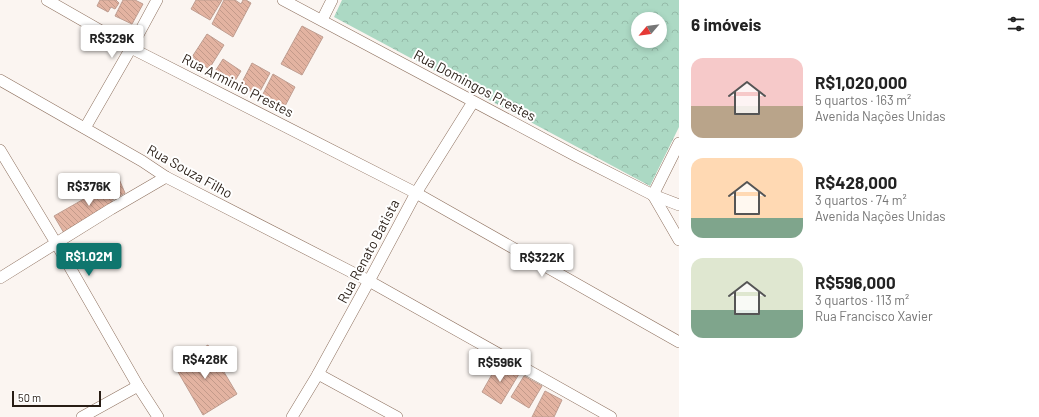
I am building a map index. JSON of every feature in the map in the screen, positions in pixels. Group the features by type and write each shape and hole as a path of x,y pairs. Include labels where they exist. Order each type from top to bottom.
{"street":[{"name":"Rua Arminio Prestes","path":"47,0 131,48 416,193 679,342"},
{"path":"85,128 157,0"},
{"name":"Rua Domingos Prestes","path":"283,0 576,156 653,195 679,205"},
{"path":"322,20 332,0"},
{"name":"Rua Souza Filho","path":"0,80 142,161 166,177 370,281 611,417"},
{"name":"Rua Renato Batista","path":"292,417 370,281 416,193 473,102"},
{"path":"679,143 653,195 679,240"},
{"path":"0,150 56,243 138,386 158,417"},
{"path":"0,278 111,209 166,177"},
{"path":"318,374 397,417"},
{"path":"82,417 138,386"}],"green space":[{"path":"342,0 679,0 679,127 650,186 334,17"}],"building":[{"path":"100,0 116,0 119,3 115,9 111,7 108,12 97,6"},
{"path":"123,0 135,0 143,4 132,24 115,16"},
{"path":"196,0 222,0 210,20 191,9"},
{"path":"224,0 235,0 241,4 243,0 246,0 251,3 233,37 212,24"},
{"path":"302,26 323,37 302,75 281,64"},
{"path":"207,34 224,45 209,69 192,57"},
{"path":"223,59 241,71 233,84 214,73"},
{"path":"252,63 270,73 258,95 240,86"},
{"path":"273,74 295,87 284,108 262,96"},
{"path":"119,179 125,193 112,200 112,206 64,233 54,216"},
{"path":"208,345 237,394 203,415 174,365"},
{"path":"499,362 519,374 501,404 482,392"},
{"path":"524,376 542,386 529,408 511,397"},
{"path":"545,391 562,400 554,417 532,417"}]}
